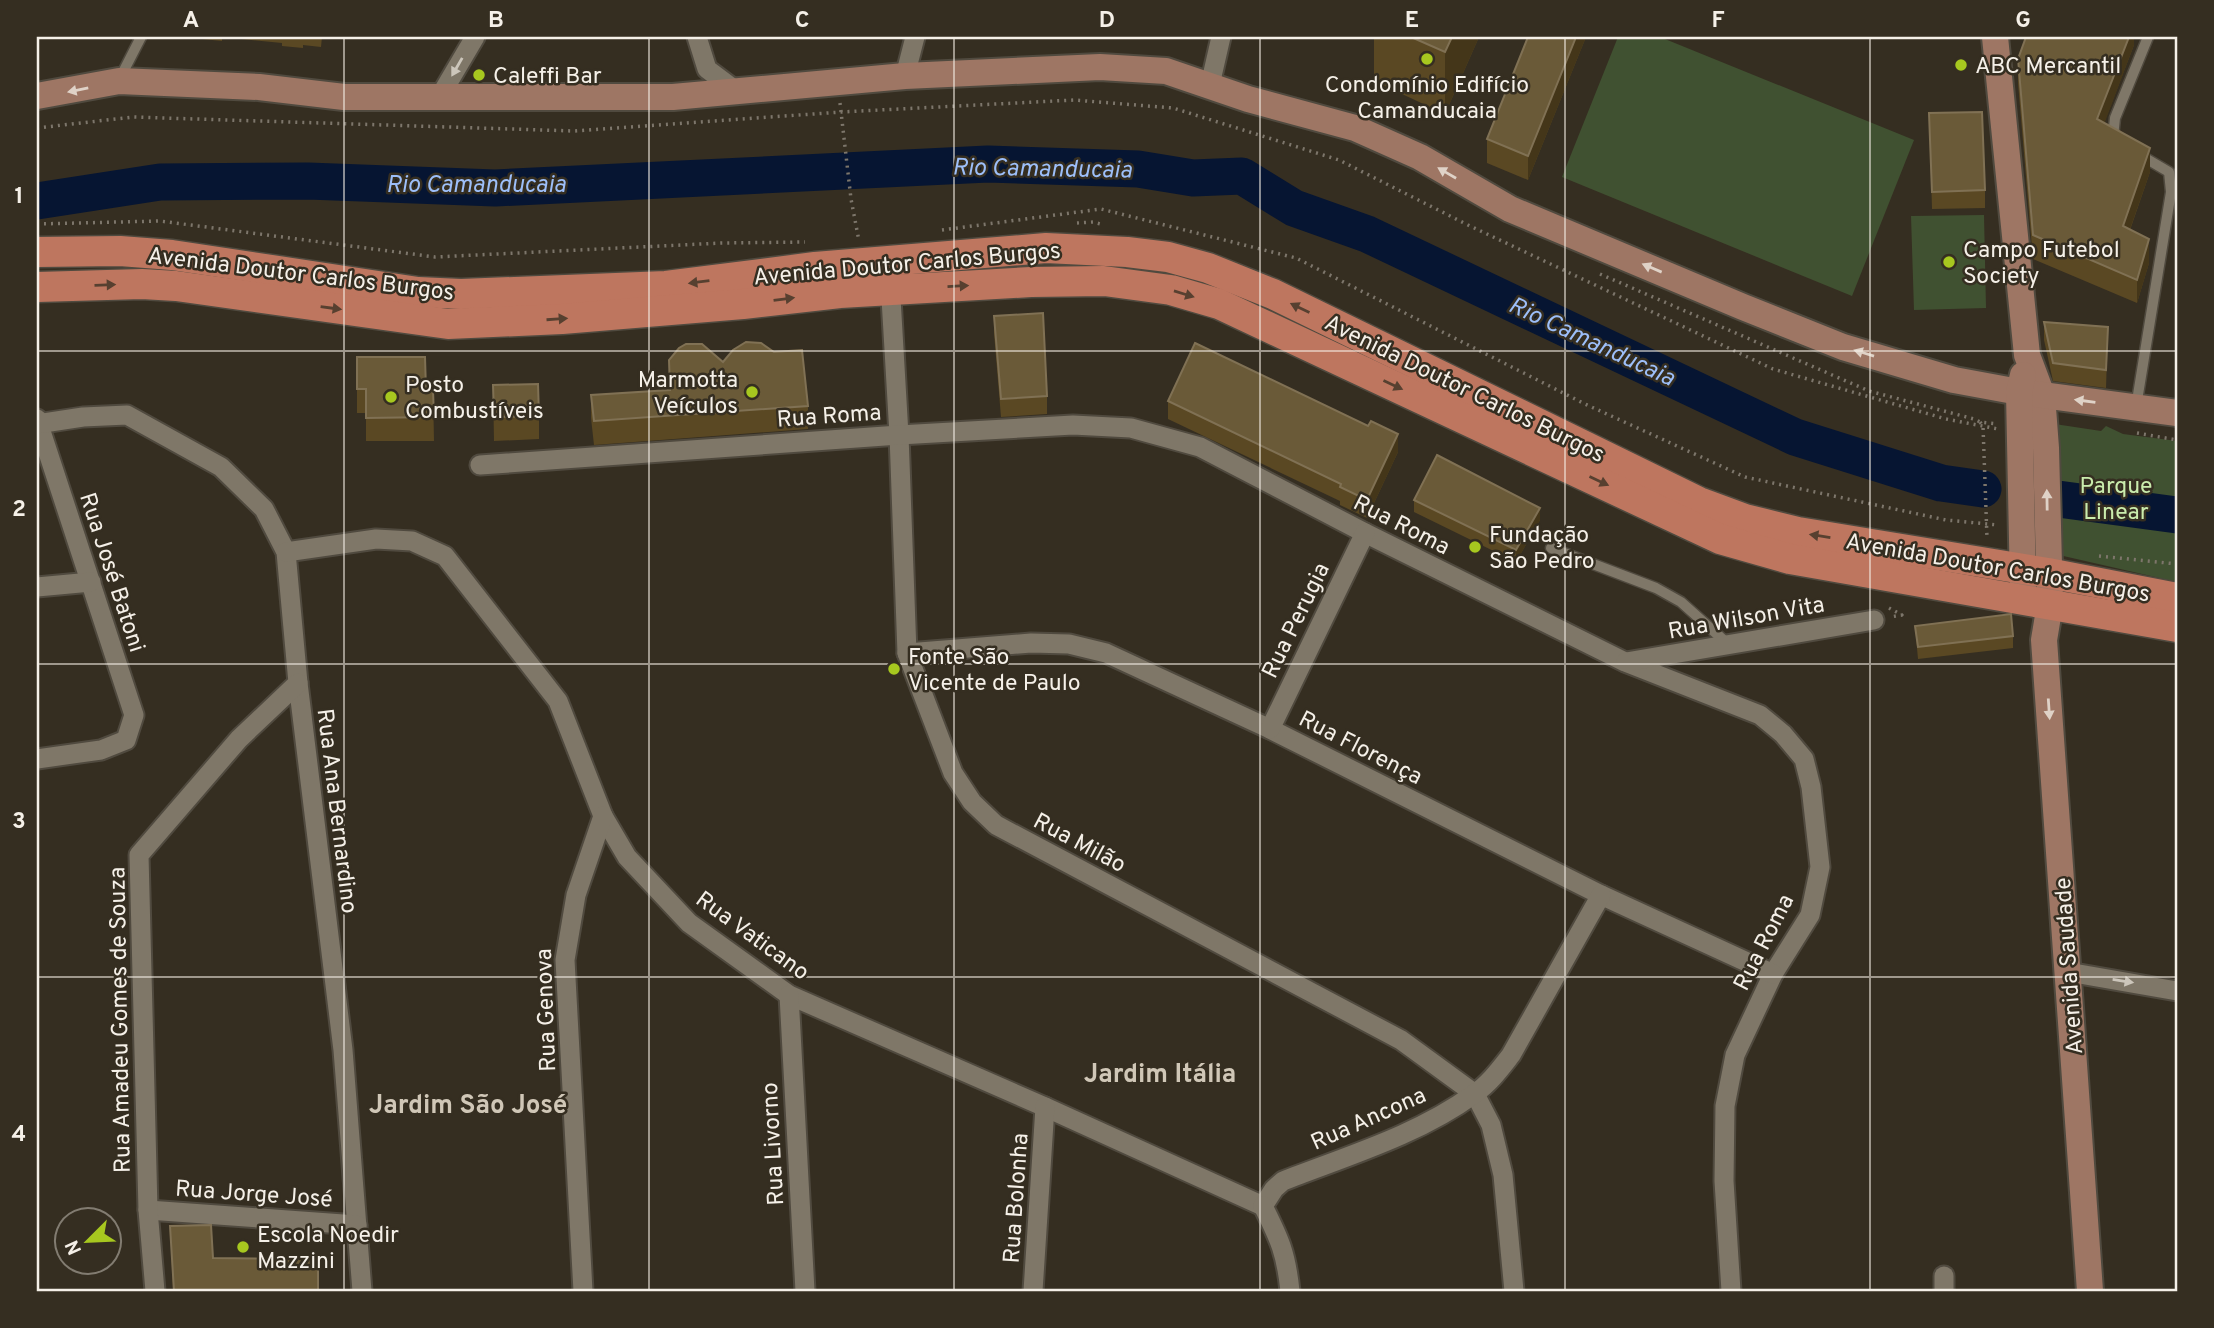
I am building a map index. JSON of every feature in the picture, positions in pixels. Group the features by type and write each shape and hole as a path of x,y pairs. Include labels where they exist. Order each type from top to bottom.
{"main road":[{"name":"Avenida Doutor Carlos Burgos","path":"37,287 142,284 176,286 448,324 575,318 889,276 1046,248 1127,251 1168,257 1208,268 1273,294 1699,502 1745,520 1798,532 2035,560 2177,598"},
{"name":"Avenida Doutor Carlos Burgos","path":"37,253 120,251 172,255 418,292 461,294 666,286 854,249 889,276 1031,282 1092,281 1171,290 1219,304 1720,539 1790,559 2177,627"}],"street":[{"path":"439,98 475,37"},
{"path":"697,37 707,69 735,90"},
{"path":"905,76 915,37"},
{"path":"1210,85 1221,37"},
{"path":"1995,37 2030,394 2029,442 2037,602"},
{"path":"37,96 119,81 259,87 344,97 673,97 905,76 1100,67 1166,71 1248,99 1355,128 1420,157 1510,209 1843,346 1954,380 2030,394 2177,413"},
{"name":"Rua Milão","path":"889,276 899,435 907,653 953,773 972,802 996,825 1402,1040 1475,1094 1491,1125 1503,1175 1514,1291"},
{"name":"Rua Ana Bernardino","path":"37,422 127,415 221,467 264,509 286,552 298,684 343,1049 362,1291"},
{"name":"Rua José Batoni","path":"37,422 135,715 125,740 101,750 37,759"},
{"name":"Rua Roma","path":"480,465 1073,425 1131,428 1200,447 1365,533 1625,662 1760,715 1783,734 1804,759 1811,787 1820,866 1810,915 1773,974 1735,1055 1724,1106 1724,1181 1731,1291"},
{"name":"Rua Perugia","path":"1270,729 1365,533"},
{"name":"Rua Vaticano","path":"286,552 376,539 412,541 445,556 558,701 603,816 627,857 689,923 789,995 1263,1206"},
{"path":"37,587 91,582"},
{"name":"Avenida Saudade","path":"2037,602 2044,640 2090,1291"},
{"name":"Rua Wilson Vita","path":"1625,662 1874,620"},
{"name":"Rua Florença","path":"907,653 1031,643 1069,644 1106,653 1270,729 1601,895 1773,974"},
{"name":"Rua Amadeu Gomes de Souza","path":"155,1291 148,1210 139,856 239,739 298,684"},
{"name":"Rua Genova","path":"583,1291 565,960 576,895 603,816"},
{"name":"Rua Ancona","path":"1263,1206 1283,1181 1413,1130 1475,1094 1511,1055 1601,895"},
{"path":"2068,972 2177,991"},
{"name":"Rua Livorno","path":"789,995 805,1291"},
{"name":"Rua Bolonha","path":"1033,1291 1045,1107"},
{"path":"1263,1206 1287,1259 1290,1291"},
{"name":"Rua Jorge José","path":"148,1210 356,1225"}],"lane":[{"path":"119,81 141,37"},
{"path":"2136,408 2171,192 2169,172 2113,137 2115,118 2148,37"},
{"path":"1551,548 1656,588 1681,602 1728,645"}],"path":[{"path":"37,128 133,117 574,131 841,112 1074,100 1173,108 1339,160 1468,225 1773,369 1946,419 1983,426 2029,442"},
{"path":"841,112 854,249"},
{"path":"1067,224 1093,222 1106,225"},
{"path":"790,247 814,244"},
{"path":"1593,270 1868,391 1975,419 1983,426 1987,540 1982,544"},
{"path":"2097,555 2177,564"}],"green space":[{"path":"1618,37 1660,37 1914,140 1852,296 1562,177"},
{"name":"Campo Futebol Society","path":"1984,215 1986,308 1914,310 1911,216"},
{"name":"Parque Linear","path":"2048,423 2101,431 2106,426 2123,434 2177,441 2177,582 2059,555"}],"building":[{"path":"1411,37 1452,37 1445,52"},
{"path":"1528,37 1576,37 1528,156 1487,139"},
{"path":"2026,37 2129,37 2097,119 2150,148 2123,226 2149,239 2137,280 2033,235 2018,59"},
{"path":"1982,112 1985,190 1932,192 1929,113"},
{"path":"1043,313 1047,396 1001,399 994,316"},
{"path":"2044,322 2108,327 2106,370 2053,363"},
{"path":"746,342 761,343 774,352 802,350 808,406 594,421 591,395 670,390 669,360 686,344 702,344 723,362 733,350"},
{"path":"1195,343 1368,426 1371,421 1398,434 1367,500 1340,487 1341,484 1168,401"},
{"path":"357,357 425,357 426,390 433,390 434,417 366,418 366,389 357,389"},
{"path":"538,384 539,416 494,417 493,385"},
{"name":"Fundação São Pedro","path":"1437,455 1540,508 1516,550 1414,500"},
{"path":"2011,614 2013,636 1918,647 1915,626"},
{"path":"211,1225 213,1258 318,1259 318,1291 174,1291 170,1226"}],"waterway":[{"name":"Rio Camanducaia","path":"37,201 160,182 308,181 495,188 988,164 1138,169 1193,178 1242,176 1294,208 1367,234 1795,437 1941,483 1983,489"},
{"name":"Rio Camanducaia","path":"2058,499 2177,515"}],"place":[{"name":"Condomínio Edifício Camanducaia","path":"1427,59"},
{"name":"ABC Mercantil","path":"1961,65"},
{"name":"Caleffi Bar","path":"479,75"},
{"name":"Campo Futebol Society","path":"1949,262"},
{"name":"Marmotta Veículos","path":"752,392"},
{"name":"Posto Combustíveis","path":"391,397"},
{"name":"Fundação São Pedro","path":"1475,547"},
{"name":"Fonte São Vicente de Paulo","path":"894,669"},
{"name":"Escola Noedir Mazzini","path":"243,1247"}],"district":[{"name":"Jardim Itália","path":"1160,1073"},
{"name":"Jardim São José","path":"468,1104"}]}
